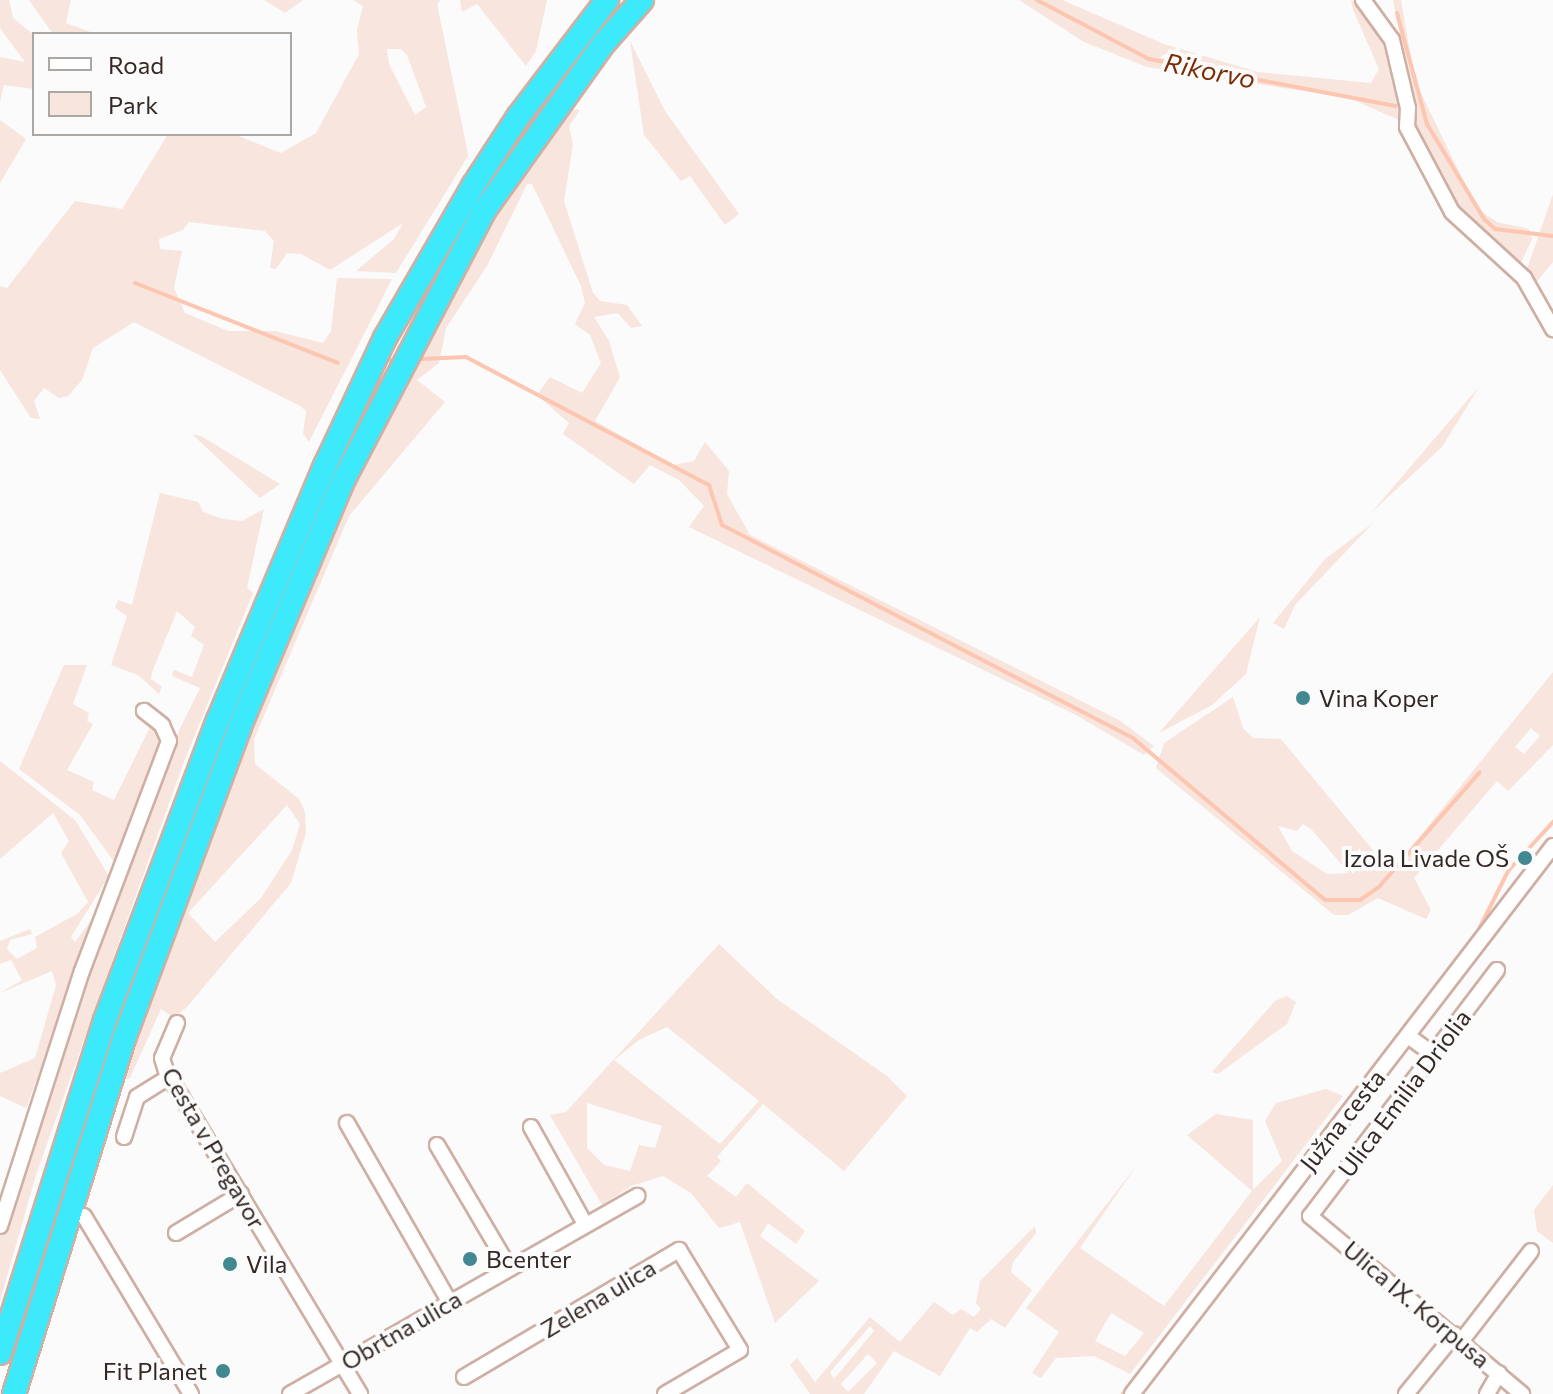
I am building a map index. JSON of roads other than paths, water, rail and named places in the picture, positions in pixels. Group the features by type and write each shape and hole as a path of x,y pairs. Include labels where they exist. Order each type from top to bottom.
{"highway":[{"path":"0,1353 105,1020 218,720 325,466 385,338 473,186 607,0"},
{"path":"14,1394 125,1036 240,726 344,479 484,211 604,43 642,0"}],"street":[{"path":"1363,0 1392,40 1408,108 1407,127 1452,212 1524,278 1553,329"},
{"path":"0,1226 82,971 169,741 162,725 144,711"},
{"name":"Južna cesta","path":"1132,1394 1553,846"},
{"name":"Ulica Emilia Driolia","path":"1310,1216 1497,970"},
{"name":"Cesta v Pregavor","path":"177,1023 162,1058 169,1077 360,1394"},
{"path":"1408,1036 1433,1054"},
{"path":"124,1137 137,1097 169,1077"},
{"path":"347,1123 449,1301"},
{"path":"531,1127 585,1224"},
{"path":"437,1145 509,1267"},
{"path":"176,1233 241,1194"},
{"name":"Obrtna ulica","path":"290,1394 637,1196"},
{"path":"84,1216 191,1394"},
{"name":"Ulica IX. Korpusa","path":"1310,1216 1461,1338 1522,1394"},
{"name":"Zelena ulica","path":"464,1377 679,1250 740,1350 665,1394"},
{"path":"1406,1394 1461,1338 1531,1251"},
{"path":"1487,1394 1499,1373"}],"waterway":[{"name":"Rikorvo","path":"1037,0 1149,59 1396,106"},
{"name":"Rikorvo","path":"1397,13 1427,124 1484,219 1495,229 1553,236"},
{"path":"135,283 338,363"},
{"path":"422,359 466,357 709,485 722,525 1134,739 1325,900 1360,900 1378,888 1480,772"},
{"path":"1402,1030 1478,931 1508,871 1553,822"},
{"path":"1123,1394 1392,1043"}],"place":[{"name":"Vina Koper","path":"1303,698"},
{"name":"Izola Livade OŠ","path":"1525,858"},
{"name":"Bcenter","path":"470,1259"},
{"name":"Vila","path":"230,1264"},
{"name":"Fit Planet","path":"223,1371"}]}
